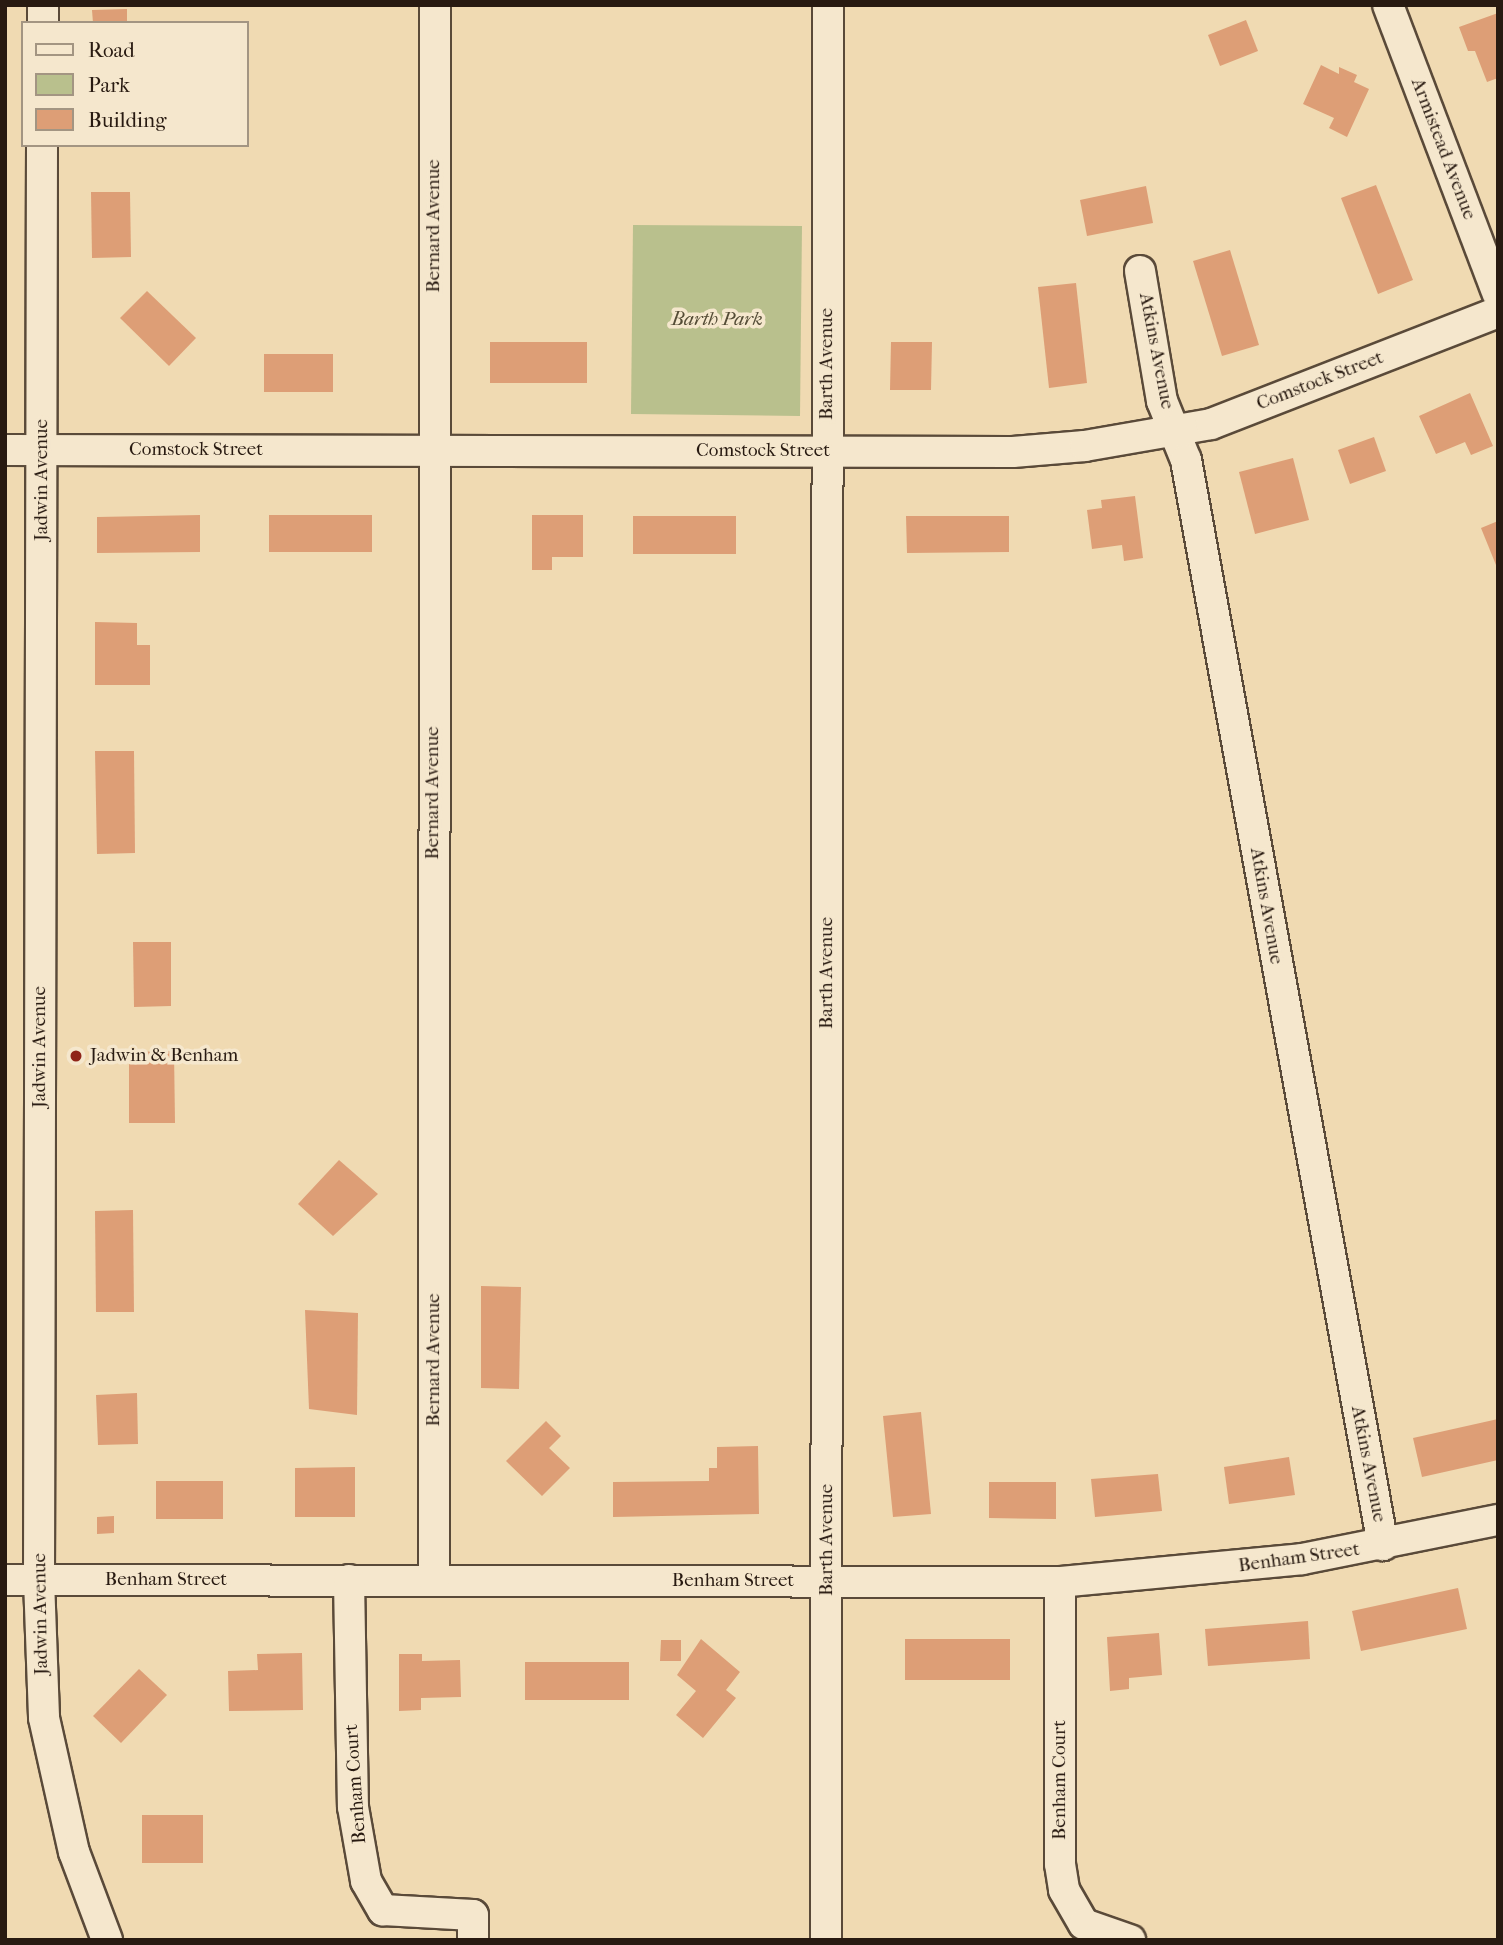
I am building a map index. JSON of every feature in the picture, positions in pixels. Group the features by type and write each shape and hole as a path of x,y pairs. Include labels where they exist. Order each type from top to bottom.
{"street":[{"name":"Bernard Avenue","path":"435,5 435,1580"},
{"name":"Barth Avenue","path":"826,1940 828,5"},
{"name":"Armistead Avenue","path":"1388,5 1498,294"},
{"name":"Jadwin Avenue","path":"42,147 39,1580 44,1718 74,1852 107,1940"},
{"name":"Atkins Avenue","path":"1140,271 1162,401 1186,460 1383,1545"},
{"name":"Comstock Street","path":"5,450 1013,452 1174,432 1211,424 1498,313"},
{"name":"Benham Street","path":"5,1580 1060,1582 1196,1572 1383,1545 1498,1520"},
{"name":"Benham Court","path":"349,1580 353,1807 366,1881 383,1910 473,1915 472,1940"},
{"name":"Benham Court","path":"1060,1582 1060,1864 1064,1890 1084,1924 1130,1940"}],"green space":[{"name":"Barth Park","path":"633,225 802,226 800,416 631,414"}],"building":[{"path":"127,9 127,21 93,21 92,10"},
{"path":"1498,13 1498,78 1487,82 1475,51 1468,51 1459,27"},
{"path":"1246,20 1258,51 1220,66 1208,35"},
{"path":"1321,65 1339,74 1339,67 1357,75 1354,82 1369,89 1347,137 1329,128 1334,118 1303,104"},
{"path":"1376,185 1413,280 1378,294 1341,198"},
{"path":"1146,186 1153,223 1087,236 1080,200"},
{"path":"91,192 130,192 131,257 92,258"},
{"path":"1230,250 1259,345 1222,356 1193,261"},
{"path":"1076,283 1087,383 1049,388 1038,287"},
{"path":"147,291 196,338 169,366 120,318"},
{"path":"490,342 587,342 587,383 490,383"},
{"path":"891,342 932,342 931,390 890,390"},
{"path":"264,354 333,354 333,392 264,392"},
{"path":"1470,393 1493,446 1471,455 1465,442 1436,454 1419,416"},
{"path":"1374,437 1386,471 1350,484 1338,450"},
{"path":"1293,458 1309,520 1255,534 1239,472"},
{"path":"1135,496 1143,558 1124,561 1122,545 1092,549 1087,510 1102,508 1101,500"},
{"path":"200,515 200,552 97,553 97,517"},
{"path":"269,515 372,515 372,552 269,552"},
{"path":"532,515 583,515 583,557 552,557 552,570 532,570"},
{"path":"633,516 736,516 736,554 633,554"},
{"path":"906,516 1009,516 1009,552 907,553"},
{"path":"1498,521 1498,570 1481,528"},
{"path":"95,622 137,623 137,645 150,645 150,685 95,685"},
{"path":"95,751 134,751 135,853 97,854"},
{"path":"133,942 171,942 171,1006 134,1007"},
{"path":"174,1051 175,1123 129,1123 129,1052"},
{"path":"339,1160 378,1194 333,1236 298,1204"},
{"path":"133,1210 134,1312 96,1312 95,1211"},
{"path":"481,1286 521,1287 519,1389 481,1388"},
{"path":"305,1310 358,1313 357,1415 309,1409"},
{"path":"137,1393 138,1444 98,1445 96,1395"},
{"path":"921,1412 931,1514 893,1517 883,1416"},
{"path":"1498,1419 1498,1460 1422,1477 1413,1438"},
{"path":"546,1421 561,1436 549,1448 570,1468 542,1496 506,1461"},
{"path":"758,1446 759,1514 613,1517 613,1482 709,1481 709,1468 717,1468 717,1447"},
{"path":"1289,1457 1295,1495 1229,1504 1224,1467"},
{"path":"355,1467 355,1517 295,1517 295,1468"},
{"path":"1158,1474 1162,1511 1095,1517 1091,1479"},
{"path":"156,1481 223,1481 223,1519 156,1519"},
{"path":"989,1482 1056,1482 1056,1519 989,1518"},
{"path":"114,1516 114,1533 97,1534 97,1517"},
{"path":"1458,1588 1467,1629 1361,1651 1352,1611"},
{"path":"1308,1621 1310,1659 1208,1666 1205,1629"},
{"path":"1159,1633 1162,1675 1129,1678 1129,1689 1110,1691 1107,1637"},
{"path":"701,1639 740,1672 726,1690 736,1698 703,1738 676,1715 696,1691 677,1675"},
{"path":"905,1639 1010,1639 1010,1680 905,1680"},
{"path":"661,1640 681,1640 681,1661 660,1661"},
{"path":"302,1653 303,1710 229,1711 228,1671 258,1670 257,1654"},
{"path":"399,1654 422,1654 422,1661 460,1660 461,1697 421,1698 421,1710 399,1711"},
{"path":"525,1662 629,1662 629,1700 525,1700"},
{"path":"139,1669 167,1695 121,1743 93,1716"},
{"path":"142,1815 203,1815 203,1863 142,1863"}],"place":[{"name":"Jadwin & Benham","path":"76,1056"}]}
